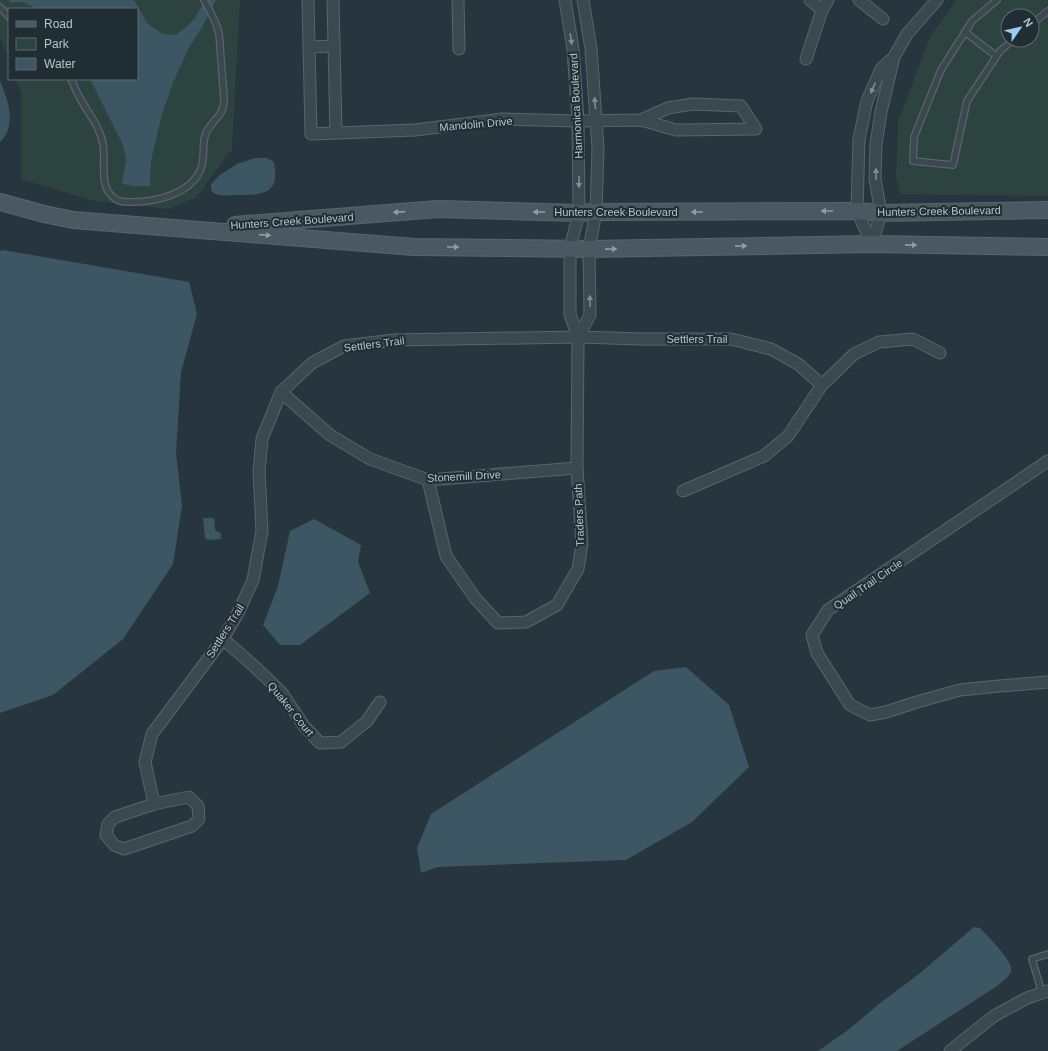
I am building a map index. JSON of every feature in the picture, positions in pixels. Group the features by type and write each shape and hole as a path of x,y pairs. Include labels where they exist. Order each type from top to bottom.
{"street":[{"name":"Mandolin Drive","path":"308,0 310,134 415,130 503,119 578,122 641,120 676,130 756,129 741,106 693,104 668,108 641,120"},
{"path":"333,0 336,134"},
{"path":"458,0 459,49"},
{"name":"Harmonica Boulevard","path":"565,0 573,49 578,122 579,213"},
{"name":"Harmonica Boulevard","path":"583,0 592,49 598,148 596,212"},
{"path":"810,0 822,10"},
{"path":"806,59 822,10 828,0"},
{"path":"859,0 883,19"},
{"path":"872,244 881,213 876,180 876,144 881,112 894,57 907,34 936,0"},
{"path":"309,46 334,46"},
{"path":"872,244 857,211 859,139 867,102 881,69 894,57"},
{"name":"Hunters Creek Boulevard","path":"0,202 73,220 414,247 589,249 872,244 1048,247"},
{"name":"Hunters Creek Boulevard","path":"184,229 438,209 579,213 857,211 881,213 1048,210"},
{"name":"Traders Path","path":"578,337 590,315 589,249 596,212"},
{"name":"Traders Path","path":"428,480 446,556 475,598 498,623 526,622 556,605 578,569 582,544 577,468 578,337 570,314 570,248 579,213"},
{"name":"Settlers Trail","path":"154,804 145,762 152,734 223,639 254,580 262,531 259,471 262,439 281,392 312,363 344,346 394,340 578,337 731,339 771,349 798,364 822,385"},
{"path":"683,492 764,456 788,436 822,385 854,354 879,342 913,339 940,353"},
{"name":"Stonemill Drive","path":"281,392 330,435 370,459 428,480 577,468"},
{"name":"Quail Trail Circle","path":"1048,461 828,610 812,635 817,653 850,705 870,715 886,712 960,690 1048,682"},
{"name":"Quaker Court","path":"223,639 282,693 304,726 320,743 341,742 368,722 380,702"},
{"path":"189,797 198,806 199,819 192,826 124,849 114,846 106,835 108,824 115,818 154,804 189,797"},
{"path":"950,1051 994,1016 1027,998 1045,992"}],"lane":[{"path":"71,80 80,98 94,120 103,143 105,160 104,183 107,191 112,197 120,202 158,200 170,196 188,186 200,172 203,164 205,135 221,113 224,106 219,33 213,15 204,0"},
{"path":"998,0 972,21 941,70 914,137 913,160 953,165 967,101 996,56 1004,48"},
{"path":"0,7 8,16"},
{"path":"1040,18 1048,11"},
{"path":"965,32 996,56"},
{"path":"1045,992 1032,959 1048,954"}],"green space":[{"path":"0,0 240,0 232,149 197,197 169,209 94,201 21,179 21,91 16,80 138,80 138,8 8,8 8,57 0,37"},
{"path":"956,0 1048,0 1048,196 901,194 896,178 898,122 930,37"}],"water":[{"path":"9,0 134,0 147,23 161,33 170,35 177,34 195,18 205,0 216,0 201,29 188,49 173,83 162,114 151,161 150,186 122,184 126,160 123,145 90,80 138,80 138,8 34,8 26,3 11,3"},
{"path":"0,81 8,104 10,121 5,136 0,142"},
{"path":"255,158 267,158 274,162 275,181 272,187 262,193 247,195 222,195 213,192 211,189 211,184 220,175 237,164"},
{"path":"3,250 189,282 197,314 181,372 176,453 182,506 173,564 123,639 53,695 0,713 0,251"},
{"path":"204,518 214,518 215,529 221,533 221,539 208,540 205,538"},
{"path":"314,519 361,545 358,562 370,593 300,645 280,645 263,625 278,586 290,531"},
{"path":"686,667 729,705 749,767 692,822 626,860 437,867 421,873 417,848 431,814 654,671"},
{"path":"974,927 980,928 1000,949 1009,962 1011,972 1001,983 897,1051 818,1051 848,1030 879,1004 919,974"}]}
